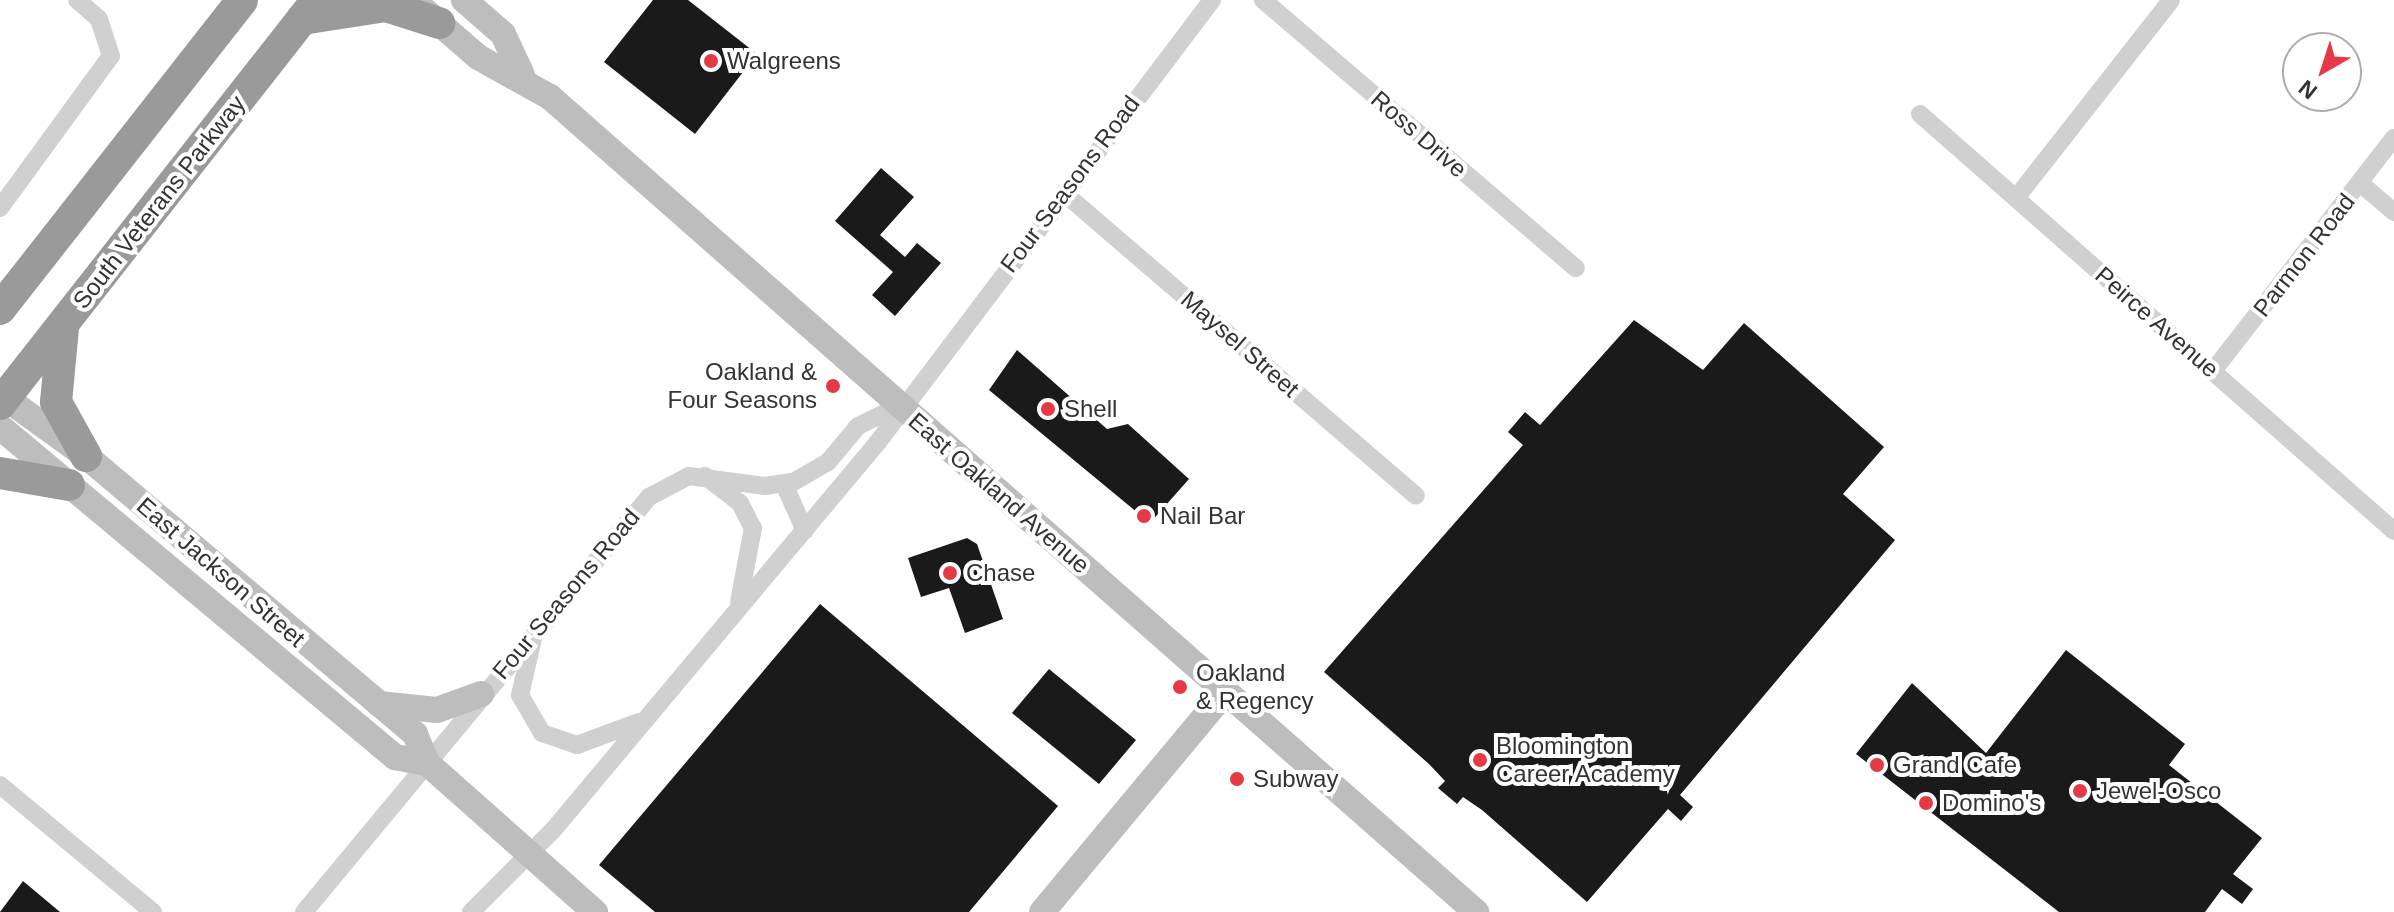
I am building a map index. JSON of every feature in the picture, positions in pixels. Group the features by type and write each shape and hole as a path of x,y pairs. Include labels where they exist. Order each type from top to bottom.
{"highway":[{"path":"0,309 242,0"},
{"path":"309,10 386,6 439,23"},
{"name":"South Veterans Parkway","path":"1,406 309,10"},
{"path":"65,321 56,402 86,456"},
{"path":"0,473 69,485"}],"main road":[{"name":"East Oakland Avenue","path":"412,0 478,57 522,75 1226,691 1462,907"},
{"name":"East Oakland Avenue","path":"464,0 503,34 522,75"},
{"name":"East Jackson Street","path":"1,406 86,456 289,632 415,734 427,763 595,912"},
{"name":"East Jackson Street","path":"1,406 69,485 322,698 395,757 427,763"},
{"path":"289,632 322,698"},
{"path":"1042,912 1226,691"},
{"path":"375,703 437,710 481,694"}],"street":[{"path":"0,208 111,56 99,19 77,0"},
{"name":"Four Seasons Road","path":"471,912 645,719 805,531 1212,0"},
{"name":"Ross Drive","path":"1263,0 1576,268"},
{"path":"2016,198 2171,0"},
{"name":"Peirce Avenue","path":"1920,114 2394,531"},
{"name":"Parmon Road","path":"2213,371 2394,138"},
{"path":"2360,183 2394,212"},
{"name":"Maysel Street","path":"1064,193 1416,496"},
{"name":"Four Seasons Road","path":"304,912 481,694 649,497 677,480 705,476 784,484 828,462 858,426 899,406"},
{"path":"705,476 740,503 753,528 739,605"},
{"path":"784,484 805,531"},
{"path":"536,628 520,695 542,733 577,745 645,719"},
{"path":"0,785 153,912"}],"building":[{"name":"Walgreens","path":"653,0 688,0 757,54 695,134 604,62"},
{"path":"881,168 914,197 880,235 905,257 917,243 941,263 895,316 872,295 893,272 835,221"},
{"path":"1634,320 1703,370 1744,323 1884,447 1843,494 1895,540 1680,795 1693,807 1681,821 1668,809 1587,902 1482,810 1463,797 1457,804 1438,788 1445,781 1429,764 1324,672 1523,445 1508,432 1525,412 1540,425"},
{"path":"1017,350 1107,429 1128,424 1189,479 1150,523 989,390"},
{"name":"Chase","path":"967,538 977,544 1003,619 965,633 949,588 921,597 908,558"},
{"path":"820,604 1058,806 969,912 655,912 599,865"},
{"name":"Jewel-Osco","path":"2066,650 2185,744 2169,765 2262,838 2233,874 2253,889 2242,904 2222,889 2205,912 2059,912 1856,754 1912,683 1986,753"},
{"path":"1049,669 1136,740 1099,784 1012,713"},
{"path":"23,881 60,912 0,912"}],"place":[{"name":"Walgreens","path":"711,61"},
{"name":"Oakland & Four Seasons","path":"833,386"},
{"name":"Shell","path":"1048,409"},
{"name":"Nail Bar","path":"1144,516"},
{"name":"Chase","path":"950,573"},
{"name":"Oakland & Regency","path":"1180,687"},
{"name":"Bloomington Career Academy","path":"1480,760"},
{"name":"Grand Cafe","path":"1877,765"},
{"name":"Subway","path":"1237,779"},
{"name":"Jewel-Osco","path":"2080,791"},
{"name":"Domino's","path":"1926,803"}]}
